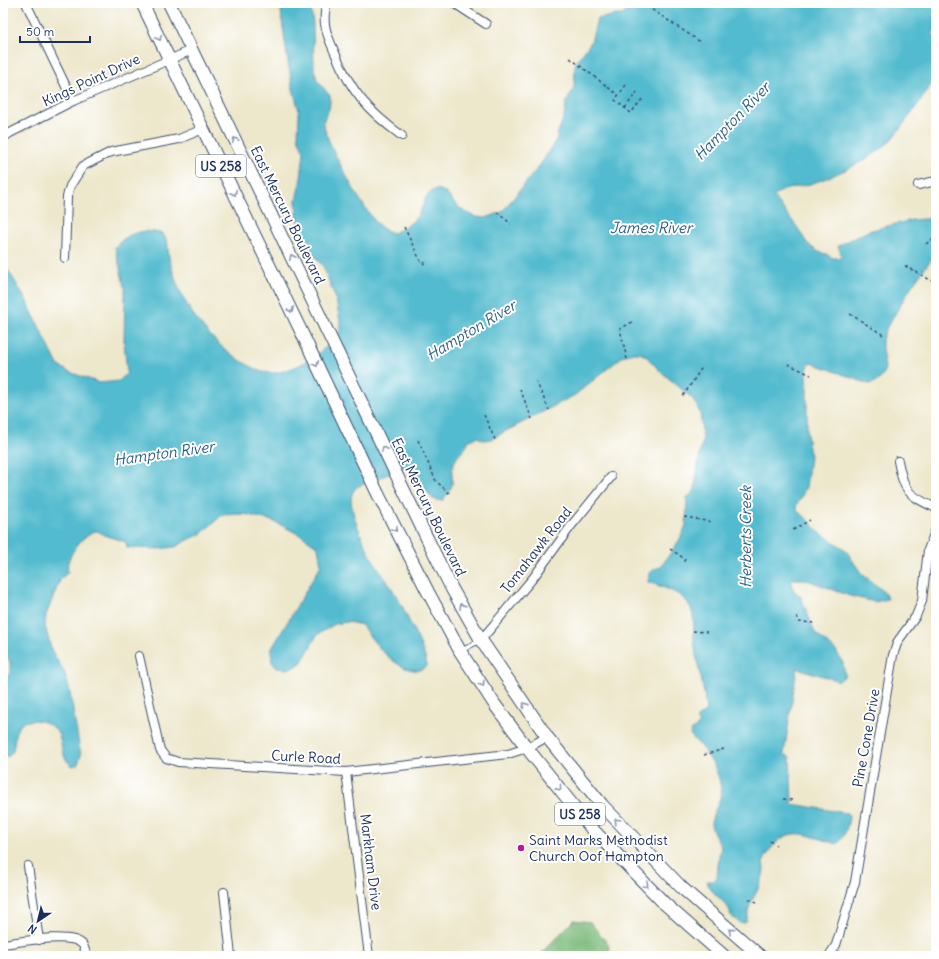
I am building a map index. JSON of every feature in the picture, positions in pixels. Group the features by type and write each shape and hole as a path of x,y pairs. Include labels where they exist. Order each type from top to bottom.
{"main road":[{"name":"US 258","path":"142,3 378,494 460,651 495,705 526,748 591,828 665,904 724,956"},
{"name":"East Mercury Boulevard","path":"169,3 400,484 452,589 481,640 547,737 602,805 682,888 760,956"}],"street":[{"path":"26,3 73,101"},
{"path":"327,3 324,14 327,35 342,69 352,87 361,100 383,122 402,136"},
{"path":"454,3 486,24"},
{"name":"Kings Point Drive","path":"3,138 73,101 192,50"},
{"path":"65,258 67,198 70,186 83,166 111,152 179,139 203,129"},
{"path":"918,186 936,181"},
{"path":"898,461 902,481 907,491 917,499 936,508"},
{"name":"Tomahawk Road","path":"481,640 533,578 570,526 611,477"},
{"name":"Pine Cone Drive","path":"829,956 836,945 855,882 893,656 898,641 916,616 922,601 928,550 936,529"},
{"name":"Curle Road","path":"139,656 160,750 166,758 178,762 346,772 508,754 526,748 547,737"},
{"name":"Markham Drive","path":"346,772 369,956"},
{"path":"28,866 39,940"},
{"path":"224,892 231,956"},
{"path":"3,944 67,938 76,940 83,945 87,956"}],"lane":[{"path":"460,651 481,640"}],"path":[{"path":"642,3 702,43"},
{"path":"570,58 618,95"},
{"path":"626,85 615,100 631,113 644,97"},
{"path":"625,108 637,92"},
{"path":"497,212 511,224"},
{"path":"404,227 422,264 427,262"},
{"path":"926,244 934,238 936,239"},
{"path":"905,266 936,283"},
{"path":"850,314 885,336"},
{"path":"627,360 620,329 632,322"},
{"path":"788,364 811,375"},
{"path":"682,396 703,366"},
{"path":"536,381 549,410"},
{"path":"520,389 532,419"},
{"path":"484,415 496,442"},
{"path":"418,440 436,481 450,494"},
{"path":"684,517 712,522"},
{"path":"793,530 810,520"},
{"path":"670,549 685,559 682,563"},
{"path":"797,616 799,622 816,624"},
{"path":"693,631 707,632"},
{"path":"704,756 724,749"},
{"path":"783,799 794,800"},
{"path":"770,841 776,845"},
{"path":"749,899 757,902"}],"green space":[{"path":"574,920 590,922 608,944 611,956 543,956 543,951"}],"water":[{"name":"James River","path":"283,3 310,3 313,23 314,68 317,80 330,96 329,109 324,121 327,135 348,180 367,210 382,228 393,233 402,229 413,220 422,208 427,196 434,190 441,190 465,212 477,217 486,218 502,212 541,164 557,138 564,117 566,103 574,88 575,66 578,58 591,42 597,19 622,15 631,8 633,3 936,3 936,28 932,35 936,36 937,63 935,76 926,93 896,134 881,149 852,166 813,183 791,188 777,194 774,197 797,227 807,243 819,252 833,258 839,258 842,256 838,246 868,231 912,220 936,218 936,253 913,284 887,327 882,339 885,368 882,377 876,382 869,384 815,364 811,363 808,365 807,432 810,457 806,487 796,506 797,511 804,516 820,533 845,549 861,573 882,590 888,599 875,602 850,596 805,579 792,579 791,583 793,589 801,597 815,633 836,651 843,663 845,676 839,681 797,668 784,754 790,757 792,804 847,813 849,820 844,835 837,844 808,835 797,834 788,835 778,841 767,854 763,864 764,868 762,879 749,908 745,923 740,923 731,916 727,906 712,891 707,881 713,881 717,877 721,847 711,824 720,798 721,789 717,772 702,748 690,735 691,731 700,724 696,719 706,711 696,656 694,625 691,608 680,596 670,590 648,582 650,573 661,567 680,539 686,525 687,497 692,494 695,489 700,451 703,441 700,413 693,399 658,369 646,356 640,353 633,353 623,356 575,395 491,439 484,440 477,437 468,441 466,447 454,462 450,490 443,500 437,500 427,493 416,475 412,471 406,470 395,472 364,483 353,491 351,500 352,508 362,537 373,560 403,608 424,654 427,666 421,670 411,670 394,661 386,655 362,625 348,622 335,624 317,635 302,662 295,667 286,669 277,668 272,662 271,650 321,565 318,547 304,537 273,521 244,514 222,515 202,533 175,547 158,549 127,548 126,542 104,535 98,531 94,531 85,537 73,551 68,562 68,572 60,580 46,615 45,626 52,652 64,671 69,688 81,755 78,764 73,766 68,762 65,757 58,733 54,728 44,722 36,720 23,722 16,731 13,751 9,756 3,757 3,681 10,673 10,663 3,645 3,262 25,298 58,365 69,372 100,383 119,381 127,373 124,341 125,289 115,247 131,235 149,231 163,234 167,243 171,266 181,293 196,318 212,338 241,361 261,372 279,372 301,364 315,356 328,345 338,334 341,328 336,299 323,266 312,253 302,235 297,216 296,200 301,178 304,152 298,137 299,111 288,62 281,10"}],"place":[{"name":"Saint Marks Methodist Church Oof Hampton","path":"521,848"}],"water label":[{"name":"Hampton River","path":"732,121"},
{"name":"Hampton River","path":"471,330"},
{"name":"Hampton River","path":"164,453"},
{"name":"Herberts Creek","path":"745,537"}]}
